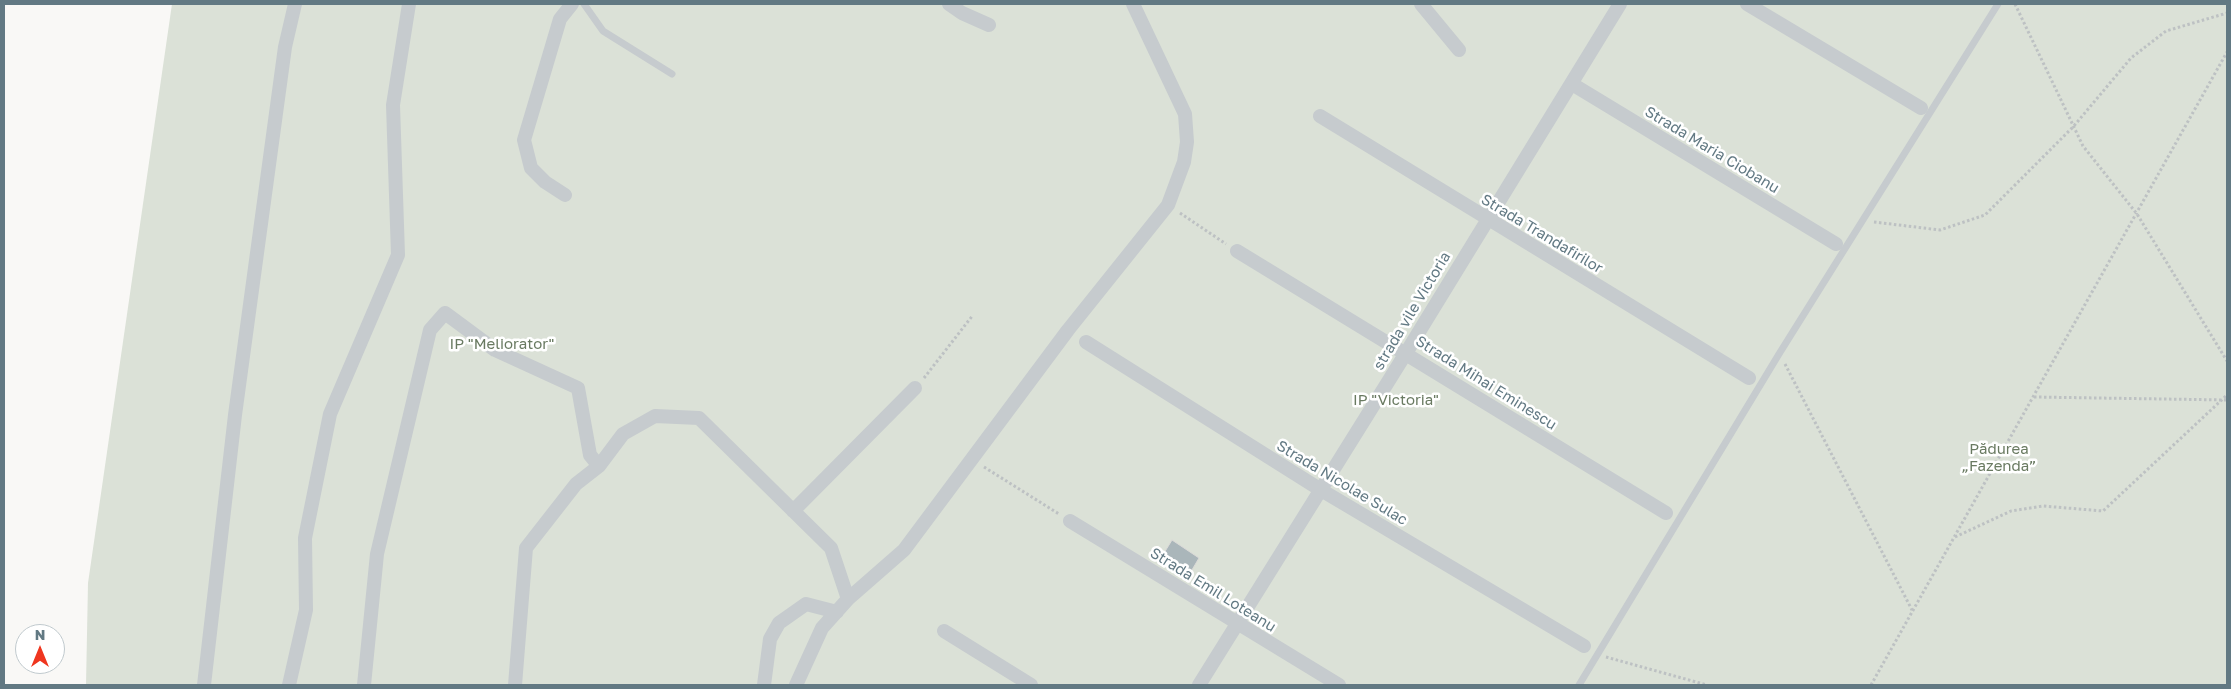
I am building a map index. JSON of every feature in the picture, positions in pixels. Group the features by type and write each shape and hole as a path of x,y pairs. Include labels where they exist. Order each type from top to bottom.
{"street":[{"path":"204,685 235,415 285,47 295,4"},
{"path":"289,685 306,610 305,538 330,414 398,255 393,105 408,4"},
{"path":"565,195 545,182 531,168 524,140 560,19 572,4"},
{"path":"949,4 989,26"},
{"path":"796,685 822,628 848,600 904,550 1068,330 1168,205 1184,162 1187,142 1185,114 1133,4"},
{"path":"1421,4 1459,50"},
{"name":"strada vile Victoria","path":"1199,685 1620,4"},
{"path":"1748,4 1921,108"},
{"name":"Strada Maria Ciobanu","path":"1572,84 1836,244"},
{"name":"Strada Trandafirilor","path":"1320,116 1487,220 1749,378"},
{"name":"Strada Mihai Eminescu","path":"1238,251 1666,513"},
{"path":"364,685 377,554 430,330 444,313 495,350 578,388 590,455 599,466"},
{"name":"Strada Nicolae Sulac","path":"1086,342 1320,490 1584,646"},
{"path":"793,511 916,388"},
{"path":"514,685 526,548 576,484 599,466 623,434 656,416 699,418 831,548 848,600"},
{"name":"Strada Emil Loteanu","path":"1070,521 1339,685"},
{"path":"764,685 770,639 779,623 806,604 837,612"},
{"path":"944,631 1031,685"}],"lane":[{"path":"584,4 603,30 672,74"},
{"path":"1579,685 1779,354 1998,4"}],"path":[{"path":"2015,4 2082,146 2137,214 2227,361"},
{"path":"1864,220 1940,230 1985,215 2074,127 2130,58 2166,31 2227,13"},
{"path":"1871,685 2227,52"},
{"path":"1168,205 1238,251"},
{"path":"916,388 973,315"},
{"path":"1779,354 1912,610"},
{"path":"1954,538 2011,511 2043,506 2103,511 2227,395"},
{"path":"2034,397 2227,400"},
{"path":"972,460 1070,521"},
{"path":"1597,654 1707,685"}],"green space":[{"path":"172,4 2227,4 2227,685 86,685 88,583"}],"building":[{"path":"1172,540 1199,558 1189,575 1161,558"}],"park label":[{"name":"IP \"Meliorator\"","path":"502,344"},
{"name":"IP \"Victoria\"","path":"1396,400"},
{"name":"Pădurea „Fazenda”","path":"1999,458"}]}
